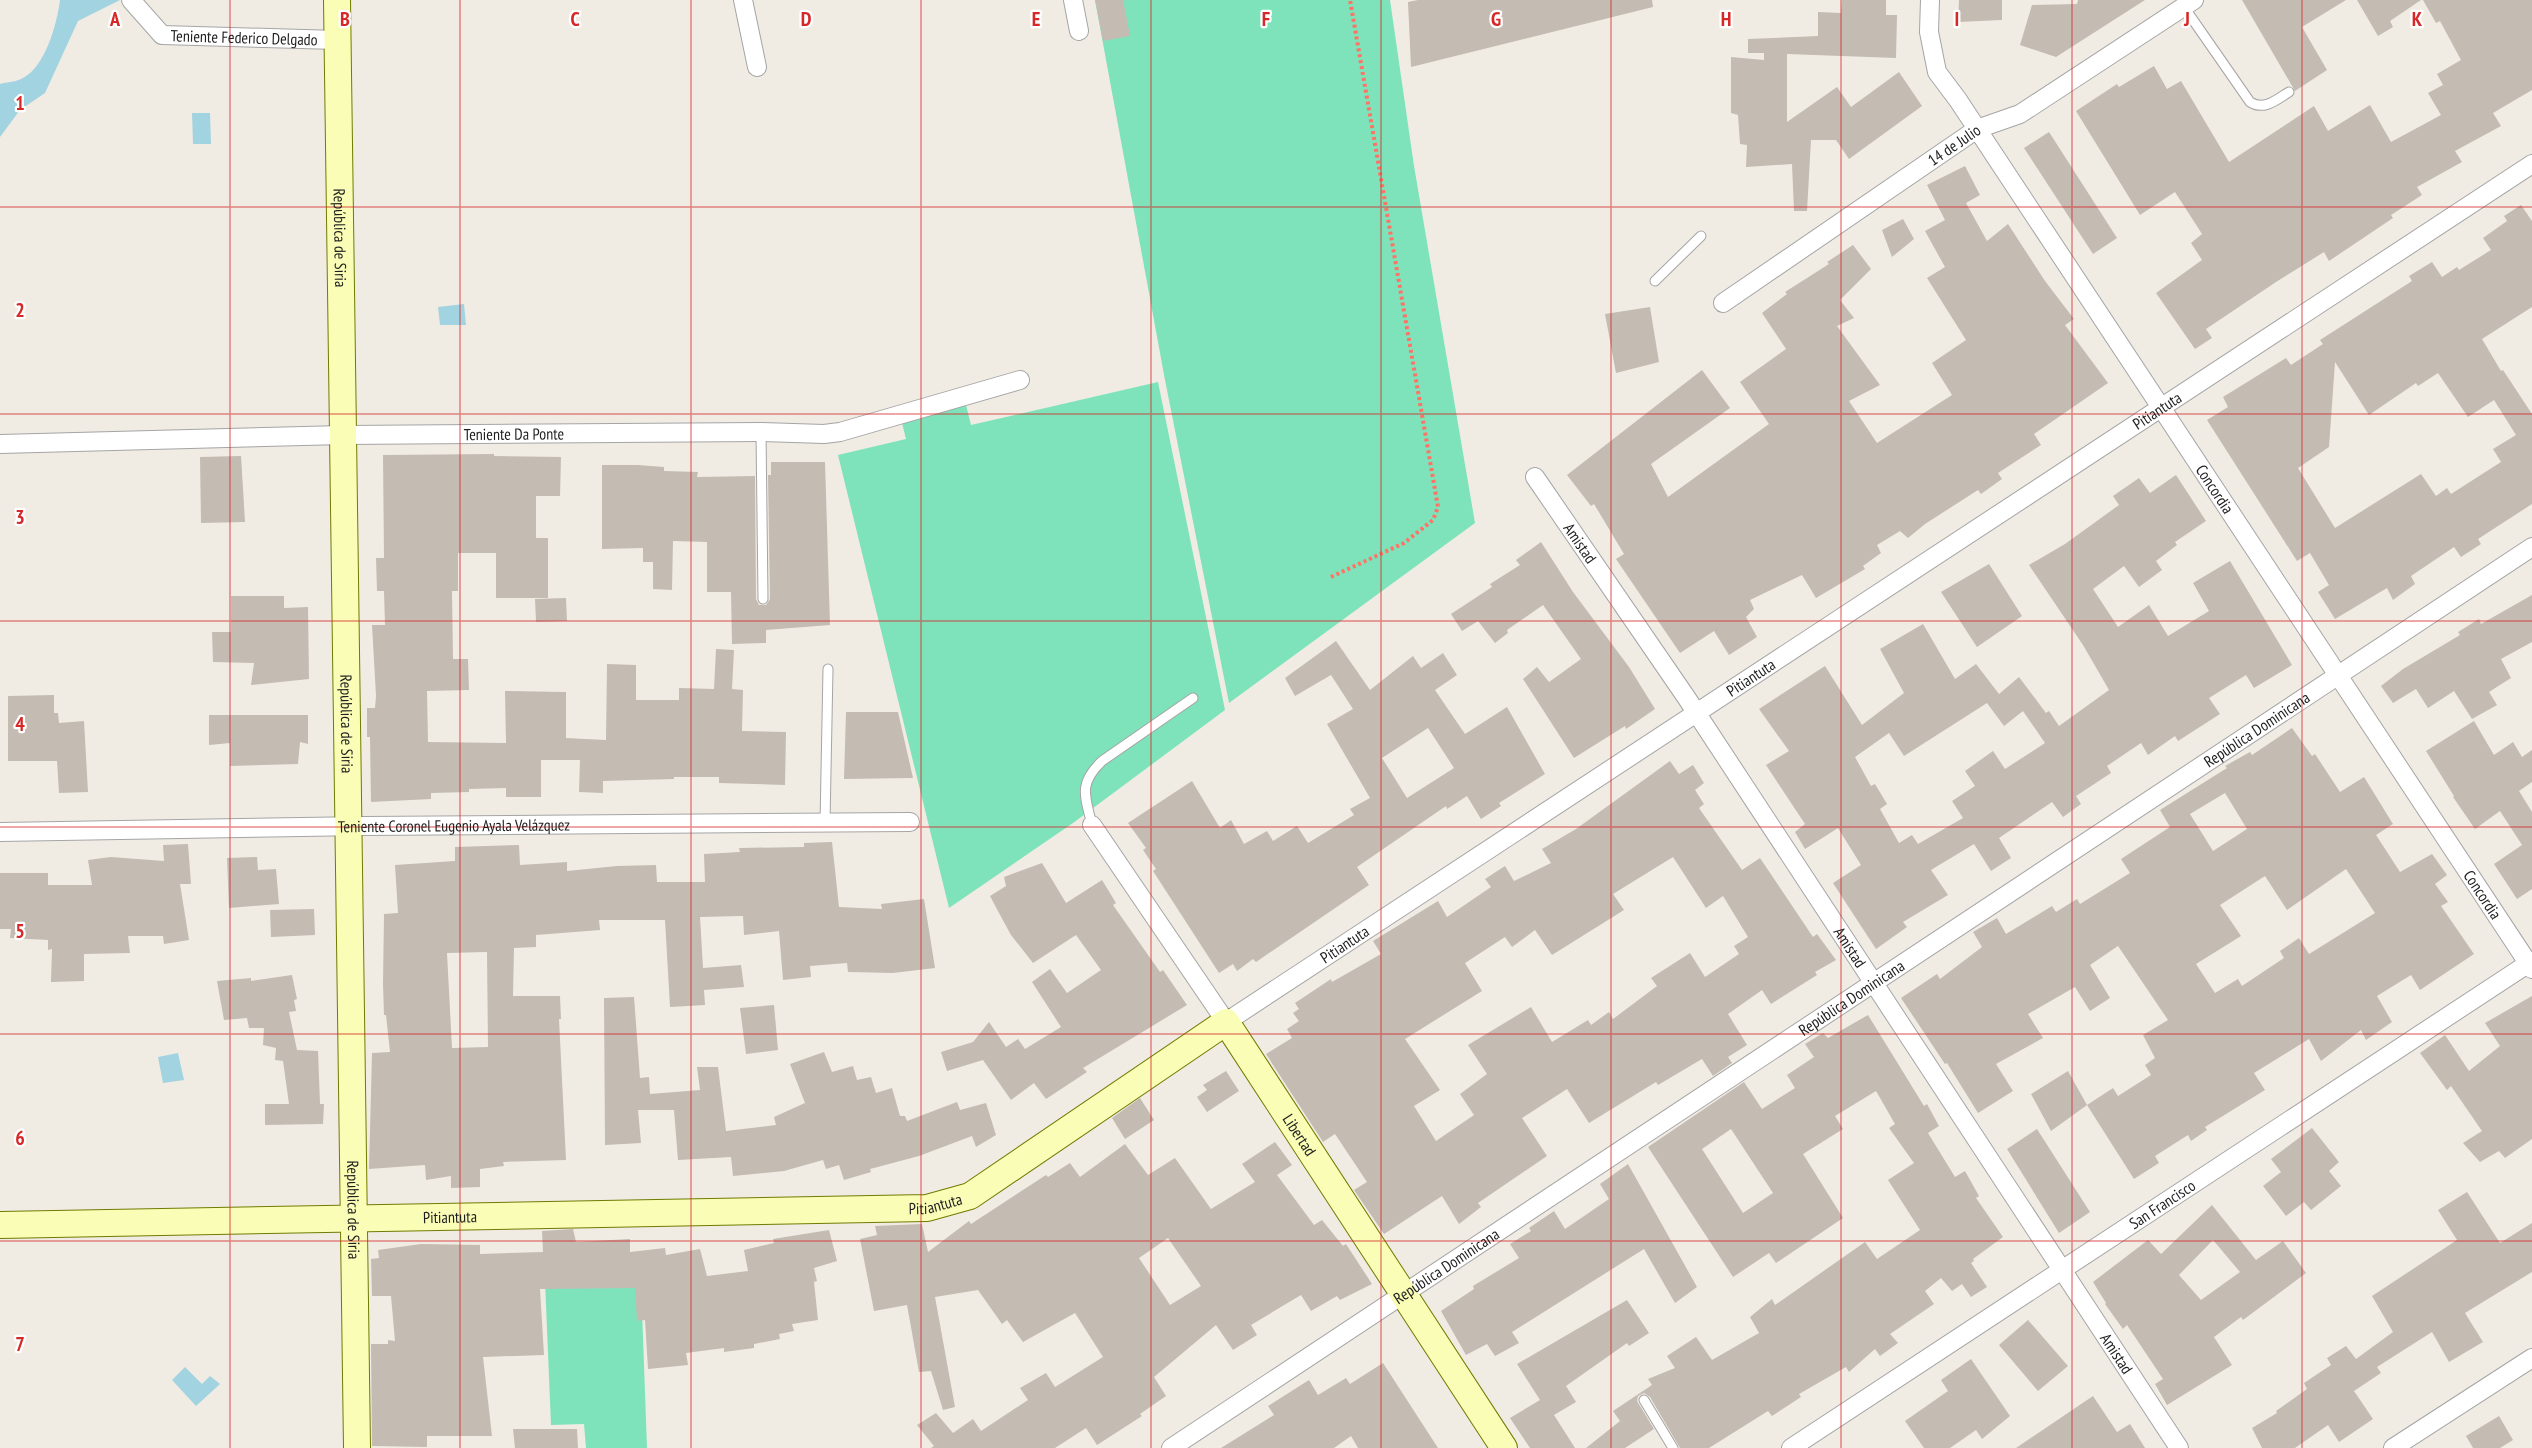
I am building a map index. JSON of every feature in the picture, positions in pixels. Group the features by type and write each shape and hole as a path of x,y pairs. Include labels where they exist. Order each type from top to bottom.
{"street":[{"name":"Teniente Federico Delgado","path":"131,0 162,35 337,40"},
{"name":"República de Siria","path":"337,0 357,1448"},
{"path":"743,0 757,67"},
{"path":"1073,0 1079,31"},
{"name":"Concordia","path":"1930,0 1929,32 1937,72 2531,964"},
{"name":"14 de Julio","path":"1724,303 1977,129 2020,114 2189,3"},
{"name":"Pitiantuta","path":"0,1225 935,1207 970,1196 1226,1022 2160,406 2532,164"},
{"name":"Teniente Da Ponte","path":"0,444 343,435 761,432 824,434 840,432 1020,380"},
{"name":"Amistad","path":"1535,477 1696,713 2179,1448"},
{"name":"República Dominicana","path":"1171,1448 2532,547"},
{"name":"Teniente Coronel Eugenio Ayala Velázquez","path":"0,832 349,826 910,822"},
{"name":"Libertad","path":"1092,825 1226,1022 1504,1448"},
{"name":"San Francisco","path":"1791,1448 2531,964"},
{"path":"2393,1448 2532,1358"}],"lane":[{"path":"2189,3 2250,102 2263,107 2289,92"},
{"path":"1655,281 1701,236"},
{"path":"761,432 763,599"},
{"path":"825,823 828,669"},
{"path":"1092,825 1084,792 1090,773 1102,761 1193,698"},
{"path":"1644,1400 1673,1448"}],"path":[{"path":"1331,577 1404,543 1433,520 1438,507 1350,0"}],"green space":[{"path":"1095,0 1390,0 1414,166 1475,523 1229,703 1165,380"},
{"path":"1158,382 1225,710 1073,823 949,908 838,455 906,439 902,423 966,405 971,425"},
{"path":"640,1254 647,1448 586,1448 584,1424 551,1425 544,1257"}],"water":[{"path":"60,0 120,0 78,21 45,93 20,110 0,137 0,84 21,79 38,65 49,44"},
{"path":"192,113 210,113 211,144 193,144"},
{"path":"464,304 466,325 440,325 438,307"},
{"path":"178,1053 184,1080 163,1083 158,1057"},
{"path":"185,1367 202,1384 210,1376 220,1384 196,1406 172,1380"}],"building":[{"path":"1095,0 1123,0 1130,36 1103,41"},
{"path":"1418,0 1652,0 1653,7 1411,67 1408,2"},
{"path":"1842,0 1886,0 1886,15 1897,15 1896,58 1787,54 1787,122 1837,87 1851,107 1899,72 1922,106 1849,159 1836,140 1811,140 1807,211 1794,211 1792,164 1746,167 1747,145 1740,144 1738,115 1731,113 1731,57 1764,60 1764,53 1748,53 1748,39 1818,36 1818,12 1841,13"},
{"path":"1959,0 2002,0 2002,20 1958,22"},
{"path":"2078,0 2145,0 2056,57 2020,45 2032,5 2077,4"},
{"path":"2242,0 2346,0 2302,27 2327,70 2295,91"},
{"path":"2357,0 2421,0 2390,21 2393,27 2378,36"},
{"path":"2423,0 2532,0 2532,90 2493,113 2501,126 2455,151 2462,162 2417,187 2422,195 2391,215 2393,218 2329,261 2324,252 2276,282 2206,329 2212,338 2195,349 2156,293 2202,260 2191,243 2202,234 2175,192 2140,215 2076,111 2117,84 2119,87 2154,66 2167,89 2181,81 2229,162 2314,106 2328,131 2370,105 2391,142 2441,115 2428,93 2443,85 2437,74 2461,60 2440,21 2436,23"},
{"path":"2049,132 2117,238 2093,254 2024,148"},
{"path":"1965,166 1980,195 1966,203 1987,241 2008,224 2045,281 2074,319 2065,325 2108,383 2034,434 2041,445 1998,473 2002,479 1981,494 1978,490 1925,524 1908,538 1900,531 1877,545 1881,553 1863,566 1865,569 1816,598 1802,575 1750,600 1754,609 1746,617 1757,637 1729,655 1714,631 1680,653 1616,559 1624,554 1594,504 1591,506 1567,475 1702,370 1730,408 1651,464 1668,497 1769,424 1740,382 1786,349 1762,313 1787,294 1785,292 1829,264 1827,262 1853,245 1871,269 1840,300 1854,318 1837,326 1880,385 1849,401 1877,443 1952,395 1932,363 1966,340 1927,278 1945,267 1925,231 1945,220 1927,185"},
{"path":"2521,205 2532,221 2532,307 2482,339 2501,371 2503,370 2532,414 2532,504 2478,539 2481,544 2461,557 2454,547 2411,576 2415,584 2393,600 2387,588 2335,619 2318,592 2329,585 2310,553 2297,561 2207,420 2228,407 2223,397 2286,358 2291,365 2323,344 2320,340 2412,281 2409,276 2432,262 2442,277 2457,267 2459,270 2491,250 2483,238 2507,221 2504,216","holes":["2335,362 2369,415 2416,383 2418,386 2438,373 2468,417 2494,400 2516,435 2493,449 2501,462 2451,494 2447,488 2436,496 2421,474 2335,528 2298,468 2329,447"]},
{"path":"1903,219 1914,239 1892,257 1882,230"},
{"path":"1650,307 1659,362 1616,373 1605,314"},
{"path":"494,454 494,456 561,457 560,496 536,496 536,538 548,538 548,598 496,598 496,553 458,553 458,591 452,591 453,659 468,659 469,690 427,691 428,742 506,743 505,691 566,692 566,738 606,740 607,664 636,665 636,700 679,700 679,688 714,689 716,649 734,650 732,689 743,690 742,731 786,732 785,785 719,783 719,777 674,777 674,779 603,781 603,793 579,792 580,760 541,760 541,797 506,797 506,788 469,789 469,792 431,793 431,799 371,802 367,708 375,708 376,696 372,625 385,625 384,591 377,591 376,558 384,558 383,455"},
{"path":"241,456 245,522 201,523 200,457"},
{"path":"771,462 825,462 830,625 766,630 766,643 732,644 731,592 707,592 707,542 673,541 672,590 653,589 653,562 643,562 643,548 602,549 602,465 664,467 664,471 698,472 697,477 755,476 756,599 759,605 766,605 770,599 768,475 771,475"},
{"path":"2176,475 2206,521 2175,542 2177,545 2156,561 2162,570 2139,587 2124,566 2093,589 2118,627 2149,605 2168,636 2209,611 2193,583 2230,561 2292,665 2254,688 2246,675 2209,698 2220,714 2178,741 2175,736 2148,755 2141,743 2107,766 2111,773 2076,796 2081,804 2063,817 2052,802 1999,838 2011,858 1991,871 1974,844 1931,870 1948,895 1903,922 1907,927 1876,949 1833,883 1861,865 1838,828 1805,849 1795,832 1805,824 1766,765 1789,751 1759,709 1825,666 1862,725 1904,693 1880,649 1923,624 1955,679 1976,664 1999,694 2019,677 2046,713 2049,711 2059,726 2109,690 2083,645 2029,565 2065,544 2119,505 2113,496 2139,478 2150,493","holes":["1987,703 2004,726 2023,711 2045,743 2005,769 1993,751 1965,771 1975,786 1952,801 1963,818 1918,844 1912,835 1899,843 1880,809 1887,804 1875,784 1871,786 1855,757 1889,733 1904,756"]},
{"path":"1541,542 1573,592 1629,667 1655,709 1626,729 1625,726 1574,758 1523,679 1537,667 1549,682 1581,659 1543,605 1507,630 1508,633 1495,643 1478,621 1462,631 1451,614 1492,587 1490,584 1520,565 1516,560"},
{"path":"1989,564 2022,616 1977,647 1941,592"},
{"path":"2532,595 2532,642 2501,659 2511,678 2489,692 2497,705 2472,719 2454,691 2428,708 2416,689 2393,703 2381,686 2403,669 2460,635 2458,632 2479,619 2481,624"},
{"path":"231,596 284,596 284,608 308,607 309,679 251,685 254,663 213,662 212,632 231,632"},
{"path":"566,598 567,621 536,622 535,599"},
{"path":"1336,641 1370,690 1413,656 1421,668 1443,653 1457,675 1435,690 1465,734 1507,707 1545,774 1499,803 1501,806 1481,819 1467,796 1447,809 1446,806 1357,867 1369,885 1256,962 1253,959 1237,971 1233,964 1219,973 1153,871 1156,869 1143,850 1146,848 1128,823 1192,781 1220,828 1231,820 1244,844 1267,831 1273,841 1297,826 1308,843 1354,815 1350,809 1370,798 1327,724 1353,709 1331,675 1295,696 1285,678","holes":["1428,728 1454,768 1407,798 1382,758"]},
{"path":"54,695 54,713 58,713 59,723 84,721 88,792 59,793 57,761 8,761 8,696"},
{"path":"846,712 898,712 913,778 844,779"},
{"path":"209,715 308,715 308,744 300,742 298,764 230,766 230,743 209,745"},
{"path":"2474,721 2494,755 2513,742 2522,757 2532,750 2532,782 2519,791 2532,812 2532,889 2517,899 2494,864 2522,845 2500,811 2475,829 2426,751"},
{"path":"2292,728 2312,756 2315,754 2340,792 2364,777 2393,824 2376,835 2400,872 2432,854 2447,875 2435,884 2448,902 2441,906 2474,954 2420,990 2411,975 2377,996 2392,1022 2366,1040 2361,1030 2321,1061 2309,1039 2254,1073 2265,1090 2205,1127 2207,1130 2191,1141 2188,1135 2155,1156 2159,1163 2134,1179 2087,1105 2113,1088 2118,1096 2151,1075 2145,1065 2155,1058 2143,1035 2168,1020 2118,946 2090,965 2110,998 2090,1011 2075,987 2028,1014 2043,1038 1996,1064 2013,1091 1978,1113 1947,1063 1945,1064 1901,998 1937,974 1940,979 1982,947 1973,932 1997,918 2006,934 2052,906 2056,912 2077,899 2080,904 2130,873 2121,859 2170,827 2160,810 2227,768 2225,766 2250,752 2252,755","holes":["2225,793 2247,829 2213,851 2190,814","2346,869 2375,913 2309,954 2299,938 2280,951 2284,958 2242,986 2238,979 2215,993 2196,964 2241,936 2220,905 2265,876 2287,910"]},
{"path":"1670,761 1679,774 1693,765 1704,783 1695,790 1704,804 1699,808 1742,870 1760,858 1813,937 1817,934 1836,960 1815,972 1817,975 1771,1004 1762,990 1728,1014 1747,1045 1728,1057 1732,1063 1713,1076 1702,1059 1658,1085 1656,1082 1589,1123 1567,1089 1522,1118 1547,1156 1478,1203 1481,1207 1459,1224 1442,1196 1384,1234 1354,1190 1367,1182 1335,1134 1323,1142 1266,1054 1292,1038 1287,1029 1299,1021 1293,1013 1299,1009 1295,1003 1331,979 1332,982 1381,954 1373,941 1438,901 1447,917 1491,887 1485,879 1505,866 1514,881 1551,863 1542,849 1576,829","holes":["1673,857 1706,908 1723,896 1748,937 1734,946 1739,954 1705,977 1690,953 1651,978 1657,986 1613,1019 1609,1012 1591,1025 1588,1020 1552,1042 1531,1007 1468,1045 1487,1074 1460,1094 1474,1115 1436,1141 1414,1106 1440,1090 1405,1039 1482,991 1465,963 1505,937 1512,947 1535,930 1552,955 1624,910 1613,894"]},
{"path":"832,842 839,907 882,909 881,904 924,899 935,968 893,973 848,972 847,963 810,966 811,977 783,980 779,931 744,935 743,916 700,917 703,968 741,965 744,987 704,990 705,1005 670,1007 665,920 599,920 600,930 536,935 536,947 514,948 513,996 560,996 561,1019 559,1019 566,1160 503,1162 504,1166 480,1169 480,1187 451,1188 451,1176 426,1180 425,1165 369,1169 372,1053 390,1052 386,1015 384,1015 384,914 398,913 395,865 455,861 455,847 519,845 520,865 567,862 567,871 656,865 657,882 705,882 704,854 740,852 739,848 804,847 804,843","holes":["487,952 488,1047 452,1048 447,953"]},
{"path":"188,844 191,884 180,884 189,940 164,944 163,936 128,936 130,953 84,954 84,981 51,982 52,949 48,950 48,940 10,938 11,929 0,929 0,873 48,873 48,885 92,885 88,860 111,857 164,861 163,845"},
{"path":"257,857 258,870 276,869 279,904 229,908 227,858"},
{"path":"1042,863 1066,903 1102,880 1116,903 1113,905 1160,972 1163,970 1187,1005 1083,1068 1087,1072 1046,1099 1034,1083 1011,1100 983,1060 947,1071 941,1052 973,1042 989,1022 1006,1047 1018,1039 1025,1049 1061,1027 1032,982 1050,969 1067,993 1101,970 1076,935 1033,963 1011,935 990,896 1006,886 1004,877"},
{"path":"314,909 315,935 271,937 270,910"},
{"path":"292,975 297,999 294,1000 296,1011 289,1012 297,1050 318,1051 320,1104 324,1104 323,1124 265,1125 265,1104 289,1104 283,1061 275,1060 276,1048 263,1045 264,1028 249,1028 247,1018 224,1020 217,981 251,978 251,981"},
{"path":"2532,996 2532,1139 2505,1158 2499,1151 2480,1162 2463,1143 2482,1131 2451,1086 2447,1090 2420,1053 2445,1035 2469,1071 2500,1046 2485,1023"},
{"path":"634,997 640,1078 649,1077 650,1094 700,1090 697,1067 718,1067 726,1131 776,1125 774,1117 805,1103 790,1064 824,1052 832,1072 853,1066 857,1080 871,1077 876,1093 892,1088 900,1116 905,1116 907,1121 957,1102 960,1110 986,1103 996,1135 976,1147 972,1136 919,1156 870,1169 871,1172 844,1180 839,1165 826,1169 823,1160 784,1171 733,1176 731,1157 678,1160 674,1110 638,1110 641,1143 605,1145 604,998"},
{"path":"774,1005 778,1050 746,1054 740,1008"},
{"path":"1868,1015 1924,1106 1927,1104 1939,1126 1928,1133 1955,1177 1965,1171 1979,1196 1976,1198 2003,1237 1973,1259 1971,1263 1987,1287 1971,1297 1962,1284 1952,1291 1941,1278 1925,1291 1934,1304 1890,1334 1898,1343 1880,1356 1875,1349 1849,1372 1846,1367 1799,1394 1801,1397 1772,1416 1768,1411 1709,1448 1680,1448 1650,1397 1644,1393 1638,1396 1637,1401 1654,1429 1625,1448 1586,1448 1620,1421 1613,1411 1652,1385 1648,1379 1675,1368 1667,1356 1696,1337 1712,1360 1759,1333 1750,1317 1772,1299 1775,1305 1865,1242 1877,1259 1920,1230 1888,1180 1914,1163 1889,1128 1895,1124 1876,1091 1835,1116 1843,1129 1803,1154 1843,1218 1776,1263 1769,1253 1733,1277 1648,1147 1744,1082 1762,1109 1795,1088 1787,1075 1814,1057 1805,1044 1823,1033 1828,1038","holes":["1731,1129 1773,1193 1743,1213 1702,1149"]},
{"path":"1226,1071 1239,1091 1207,1112 1197,1097 1207,1090 1203,1085"},
{"path":"2068,1071 2087,1105 2051,1131 2031,1094"},
{"path":"1140,1098 1154,1120 1125,1139 1112,1118"},
{"path":"2312,1128 2339,1162 2329,1171 2341,1186 2311,1210 2304,1202 2286,1216 2263,1186 2281,1172 2271,1159"},
{"path":"2037,1129 2090,1212 2059,1233 2007,1149"},
{"path":"1275,1142 1292,1165 1277,1175 1314,1225 1322,1220 1343,1246 1346,1244 1372,1284 1340,1300 1337,1296 1311,1311 1301,1295 1251,1325 1257,1335 1233,1350 1216,1325 1154,1377 1166,1396 1140,1414 1142,1416 1097,1445 1086,1428 1055,1448 931,1448 934,1446 917,1425 936,1413 953,1433 973,1419 981,1431 1028,1400 1020,1388 1046,1373 1055,1387 1103,1357 1075,1313 1023,1342 1007,1320 1002,1324 978,1290 935,1297 955,1407 943,1410 931,1371 919,1372 907,1305 874,1311 860,1239 877,1235 875,1226 922,1224 928,1252 969,1221 971,1224 1046,1175 1048,1177 1070,1163 1080,1177 1125,1144 1148,1175 1175,1158 1211,1209 1255,1182 1242,1164","holes":["1168,1238 1201,1286 1170,1305 1139,1258"]},
{"path":"1628,1164 1697,1287 1675,1303 1644,1249 1512,1332 1519,1343 1495,1356 1487,1344 1466,1355 1441,1311 1474,1289 1473,1286 1519,1258 1510,1244 1531,1231 1529,1228 1554,1211 1565,1229 1609,1199 1600,1184"},
{"path":"2467,1192 2500,1243 2532,1223 2532,1272 2465,1313 2483,1342 2449,1362 2432,1332 2377,1367 2381,1373 2354,1391 2373,1419 2339,1442 2328,1425 2295,1448 2262,1448 2252,1428 2277,1413 2276,1411 2307,1389 2304,1383 2331,1365 2327,1358 2346,1346 2356,1359 2393,1332 2372,1296 2457,1240 2438,1210"},
{"path":"2212,1205 2256,1260 2283,1241 2306,1273 2243,1320 2241,1317 2214,1337 2232,1365 2167,1405 2155,1384 2163,1379 2127,1325 2123,1329 2093,1282 2148,1240 2161,1254","holes":["2213,1240 2240,1272 2201,1300 2179,1275"]},
{"path":"573,1229 576,1242 630,1239 630,1252 665,1248 666,1255 700,1249 707,1276 748,1271 744,1250 774,1243 773,1239 829,1230 837,1261 814,1268 817,1281 814,1282 818,1320 792,1324 794,1331 779,1334 780,1339 754,1344 754,1348 724,1352 724,1348 686,1353 688,1365 648,1369 645,1320 637,1321 635,1288 540,1289 544,1355 483,1357 492,1436 427,1436 427,1447 372,1446 371,1344 388,1344 388,1340 395,1341 391,1296 372,1296 371,1259 379,1258 378,1250 421,1244 480,1245 480,1254 543,1252 542,1231"},
{"path":"1627,1300 1649,1333 1629,1346 1627,1343 1566,1386 1576,1402 1554,1415 1575,1448 1530,1448 1510,1418 1540,1400 1517,1364"},
{"path":"2028,1320 2068,1366 2038,1391 1999,1345"},
{"path":"1971,1359 2010,1416 1982,1439 1976,1430 1950,1448 1924,1448 1905,1421 1948,1391 1941,1380"},
{"path":"1383,1363 1438,1448 1358,1448 1351,1436 1334,1448 1221,1448 1274,1415 1268,1406 1309,1380 1318,1395 1346,1378 1350,1384"},
{"path":"2093,1396 2117,1432 2130,1424 2145,1448 2016,1448"},
{"path":"2499,1416 2513,1440 2500,1448 2473,1448 2466,1436"},
{"path":"513,1429 577,1429 578,1448 515,1448"}]}
